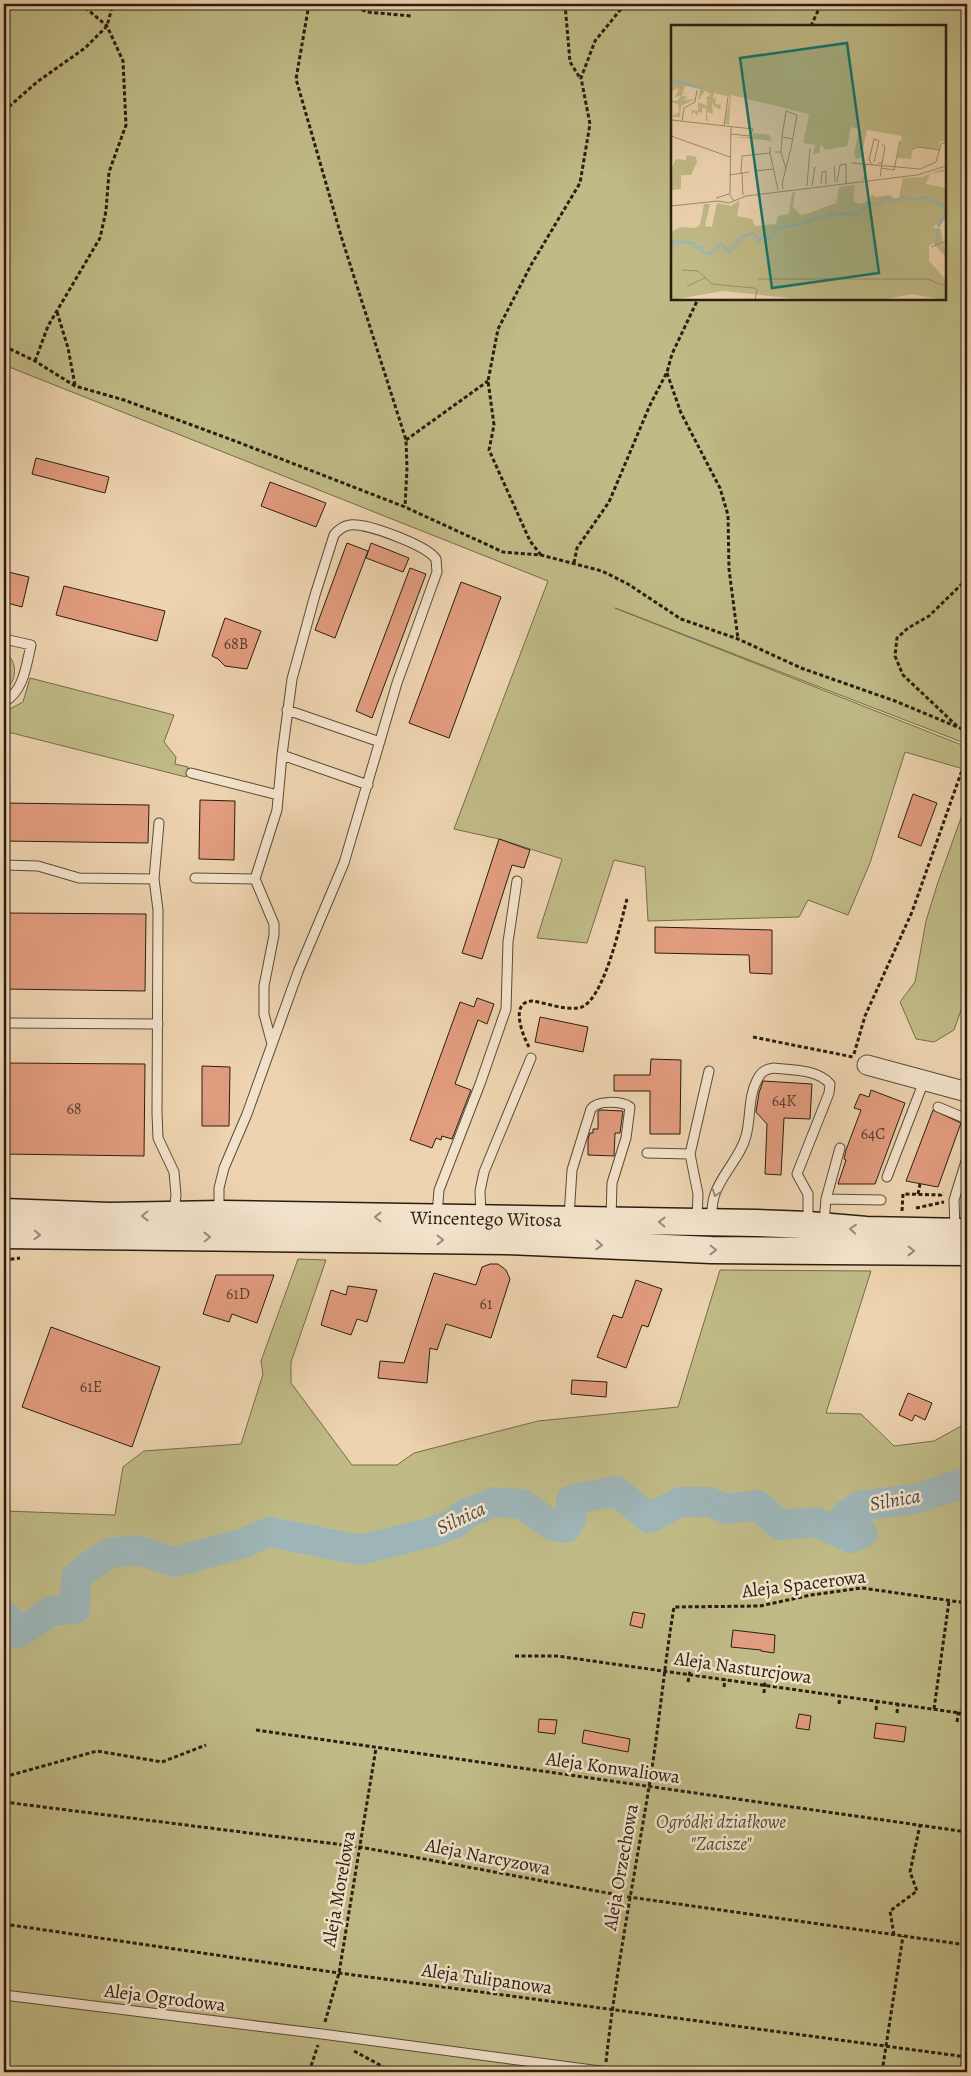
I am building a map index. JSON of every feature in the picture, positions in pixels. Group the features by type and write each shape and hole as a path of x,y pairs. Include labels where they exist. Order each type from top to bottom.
{"main road":[{"name":"Wincentego Witosa","path":"4,1212 109,1216 219,1215 704,1223 866,1230 963,1239"},
{"name":"Wincentego Witosa","path":"4,1234 524,1242 659,1248 778,1246 963,1239"}],"street":[{"path":"860,1061 967,1092"}],"lane":[{"path":"219,1215 221,1179 247,1114 298,972 344,863 397,683 437,572 438,566 433,554 425,549 373,528 358,525 347,525 339,528 334,536 315,595 294,669 286,710 278,795 272,828 255,879 274,924 274,935 264,986 264,1014 272,1044"},
{"path":"4,639 31,645 22,682 16,693 4,702"},
{"path":"286,710 380,742"},
{"path":"282,755 368,785"},
{"path":"191,773 278,795"},
{"path":"159,823 154,879 158,910 157,1112 158,1138 174,1172 176,1195 174,1215"},
{"path":"4,865 38,866 79,878 154,879"},
{"path":"195,878 255,879"},
{"path":"437,1218 439,1190 480,1084 506,1009 508,997 508,942 517,881"},
{"path":"6,1023 158,1024"},
{"path":"481,1219 480,1198 484,1172 531,1058"},
{"path":"704,1223 714,1196 740,1152 746,1138 752,1094 756,1082 761,1073 767,1068 774,1068 816,1074 826,1078 830,1084 829,1092 797,1174 808,1194 810,1229"},
{"path":"704,1223 690,1154 708,1072"},
{"path":"887,1177 924,1081"},
{"path":"569,1220 572,1170 591,1109 599,1103 625,1104 630,1107 628,1125 623,1150 612,1183 611,1222"},
{"path":"938,1107 967,1119"},
{"path":"810,1229 826,1199 840,1148"},
{"path":"647,1153 690,1154"},
{"path":"963,1239 954,1204 967,1158"},
{"path":"826,1199 881,1200"},
{"name":"Aleja Ogrodowa","path":"4,1995 322,2034 606,2072"}],"path":[{"path":"34,361 48,326 100,238 106,211 109,172 126,125 123,61 107,26 81,4"},
{"path":"309,4 296,79 342,239 406,440 405,507"},
{"path":"350,4 367,12 411,16"},
{"path":"541,555 530,541 489,450 494,425 488,381 498,329 531,265 580,183 590,124 581,78 570,62 565,4"},
{"path":"581,78 595,41 626,4"},
{"path":"811,25 821,4"},
{"path":"4,111 37,82 85,48 107,26 112,5"},
{"path":"574,563 576,548 609,502 666,372 672,354 698,300"},
{"path":"57,312 68,348 75,386"},
{"path":"4,346 34,361 75,386 124,400 405,507 503,552 541,555 602,572 628,584 681,618 738,639 800,668 895,701 967,731"},
{"path":"666,372 681,413 720,488 728,515 729,569 738,639"},
{"path":"406,440 488,381"},
{"path":"959,728 903,674 895,656 897,638 908,628 929,616 967,579"},
{"path":"753,1037 860,1061 865,1016 915,904 967,756"},
{"path":"531,1058 531,1050 520,1029 520,1016 523,1004 532,1001 580,1008 592,1001 604,977 627,899"},
{"path":"902,1211 903,1194 942,1195 949,1177 960,1180"},
{"path":"918,1194 920,1184"},
{"path":"4,1260 18,1258"},
{"name":"Aleja Spacerowa","path":"674,1606 760,1606 811,1594 862,1588 967,1603"},
{"path":"934,1709 937,1668 950,1601"},
{"name":"Aleja Orzechowa","path":"606,2072 611,2010 649,1786 674,1606"},
{"name":"Aleja Nasturcjowa","path":"515,1656 557,1656 690,1673 808,1689 898,1704 959,1711 967,1714"},
{"path":"688,1682 690,1673"},
{"path":"724,1687 725,1678"},
{"path":"764,1693 765,1683"},
{"path":"839,1694 839,1704"},
{"path":"876,1700 876,1710"},
{"path":"897,1713 898,1704"},
{"path":"957,1722 959,1711"},
{"name":"Aleja Konwaliowa","path":"256,1730 967,1832"},
{"path":"4,1777 97,1751 162,1762 206,1745"},
{"name":"Aleja Morelowa","path":"309,2072 339,1973 376,1748"},
{"name":"Aleja Narcyzowa","path":"4,1802 360,1847 629,1897 967,1945"},
{"path":"894,1935 890,1910 917,1891 910,1872 920,1825"},
{"name":"Aleja Tulipanowa","path":"4,1924 339,1973 967,2057"},
{"path":"882,2072 903,1936"}],"green space":[{"path":"4,4 967,4 967,744 615,608 967,747 967,770 905,752 870,863 848,915 808,900 799,917 648,921 645,867 614,860 587,943 537,938 562,859 499,839 454,829 548,581 4,365"},
{"path":"4,652 9,656 14,666 14,677 4,691"},
{"path":"30,678 174,715 164,742 176,757 175,764 188,767 186,777 4,731 4,709 10,709 23,702"},
{"path":"967,801 967,993 954,1030 934,1042 916,1039 900,1002 915,982 926,921"},
{"name":"Ogródki działkowe \"Zacisze\"","path":"298,1259 326,1260 291,1362 291,1383 352,1465 397,1465 414,1453 538,1421 678,1407 720,1270 871,1271 826,1413 861,1414 894,1446 934,1441 967,1423 967,2072 4,2072 4,1511 115,1515 123,1467 144,1451 241,1444 263,1374 261,1361"}],"building":[{"path":"36,458 109,477 105,493 32,474"},
{"path":"270,482 326,503 316,527 261,506"},
{"path":"347,543 368,551 335,638 315,630"},
{"path":"371,543 409,558 403,572 366,558"},
{"path":"410,568 426,574 372,718 356,711"},
{"path":"4,571 29,577 22,607 4,602"},
{"path":"461,582 501,597 449,738 409,723"},
{"path":"64,586 165,611 157,641 56,615"},
{"path":"225,618 261,631 247,669 225,666 212,656"},
{"path":"913,794 937,803 921,846 898,837"},
{"path":"200,800 235,801 234,860 199,859"},
{"path":"4,803 149,805 148,843 4,841"},
{"path":"499,839 530,850 524,868 512,865 482,959 462,953"},
{"path":"4,913 146,914 145,991 4,989"},
{"path":"655,927 772,930 772,974 750,973 749,955 655,953"},
{"path":"477,998 494,1004 487,1024 478,1020 455,1084 471,1090 452,1139 442,1136 441,1140 436,1138 432,1148 410,1140 460,1002 474,1007"},
{"path":"540,1017 588,1027 583,1052 535,1042"},
{"path":"651,1059 681,1060 680,1134 650,1134 650,1091 614,1091 614,1075 650,1075"},
{"path":"4,1063 145,1064 144,1156 4,1154"},
{"path":"202,1066 230,1067 229,1126 202,1126"},
{"path":"763,1081 812,1084 810,1119 784,1118 781,1175 765,1174 767,1124 756,1112"},
{"path":"871,1090 905,1103 875,1184 838,1184 846,1160 844,1159 846,1150 861,1110 854,1108 860,1094 869,1097"},
{"path":"933,1110 961,1123 938,1187 906,1181"},
{"path":"598,1111 623,1111 620,1133 615,1133 614,1156 588,1155 588,1139 590,1133 593,1133 593,1129 598,1129"},
{"path":"498,1264 506,1270 510,1279 491,1338 446,1324 437,1350 430,1348 427,1383 378,1378 380,1361 404,1363 434,1273 476,1285 482,1267"},
{"path":"216,1275 274,1275 257,1323 232,1314 229,1322 203,1314"},
{"path":"636,1280 662,1289 648,1327 642,1325 626,1368 597,1357 613,1315 622,1318"},
{"path":"348,1286 377,1290 367,1322 357,1319 351,1335 321,1325 331,1290 346,1295"},
{"path":"51,1327 160,1367 132,1447 22,1407"},
{"path":"572,1380 607,1382 606,1397 571,1394"},
{"path":"908,1393 932,1403 925,1420 915,1415 912,1421 899,1415"},
{"path":"633,1612 645,1614 642,1628 630,1625"},
{"path":"733,1630 775,1635 774,1653 731,1647"},
{"path":"799,1714 811,1716 809,1730 796,1728"},
{"path":"539,1719 557,1720 555,1734 538,1732"},
{"path":"876,1723 906,1727 904,1742 874,1738"},
{"path":"584,1730 630,1739 628,1752 582,1743"}],"waterway":[{"name":"Silnica","path":"4,1615 19,1633 51,1611 75,1609 76,1577 110,1553 136,1550 175,1562 241,1544 270,1532 359,1550 429,1533 456,1523 463,1515 494,1502 523,1504 551,1525 566,1528 571,1519 571,1500 616,1491 649,1518 680,1502 709,1502 726,1509 758,1505 780,1525 816,1522 851,1538 862,1533 846,1515 860,1506 915,1499 967,1482"}]}
